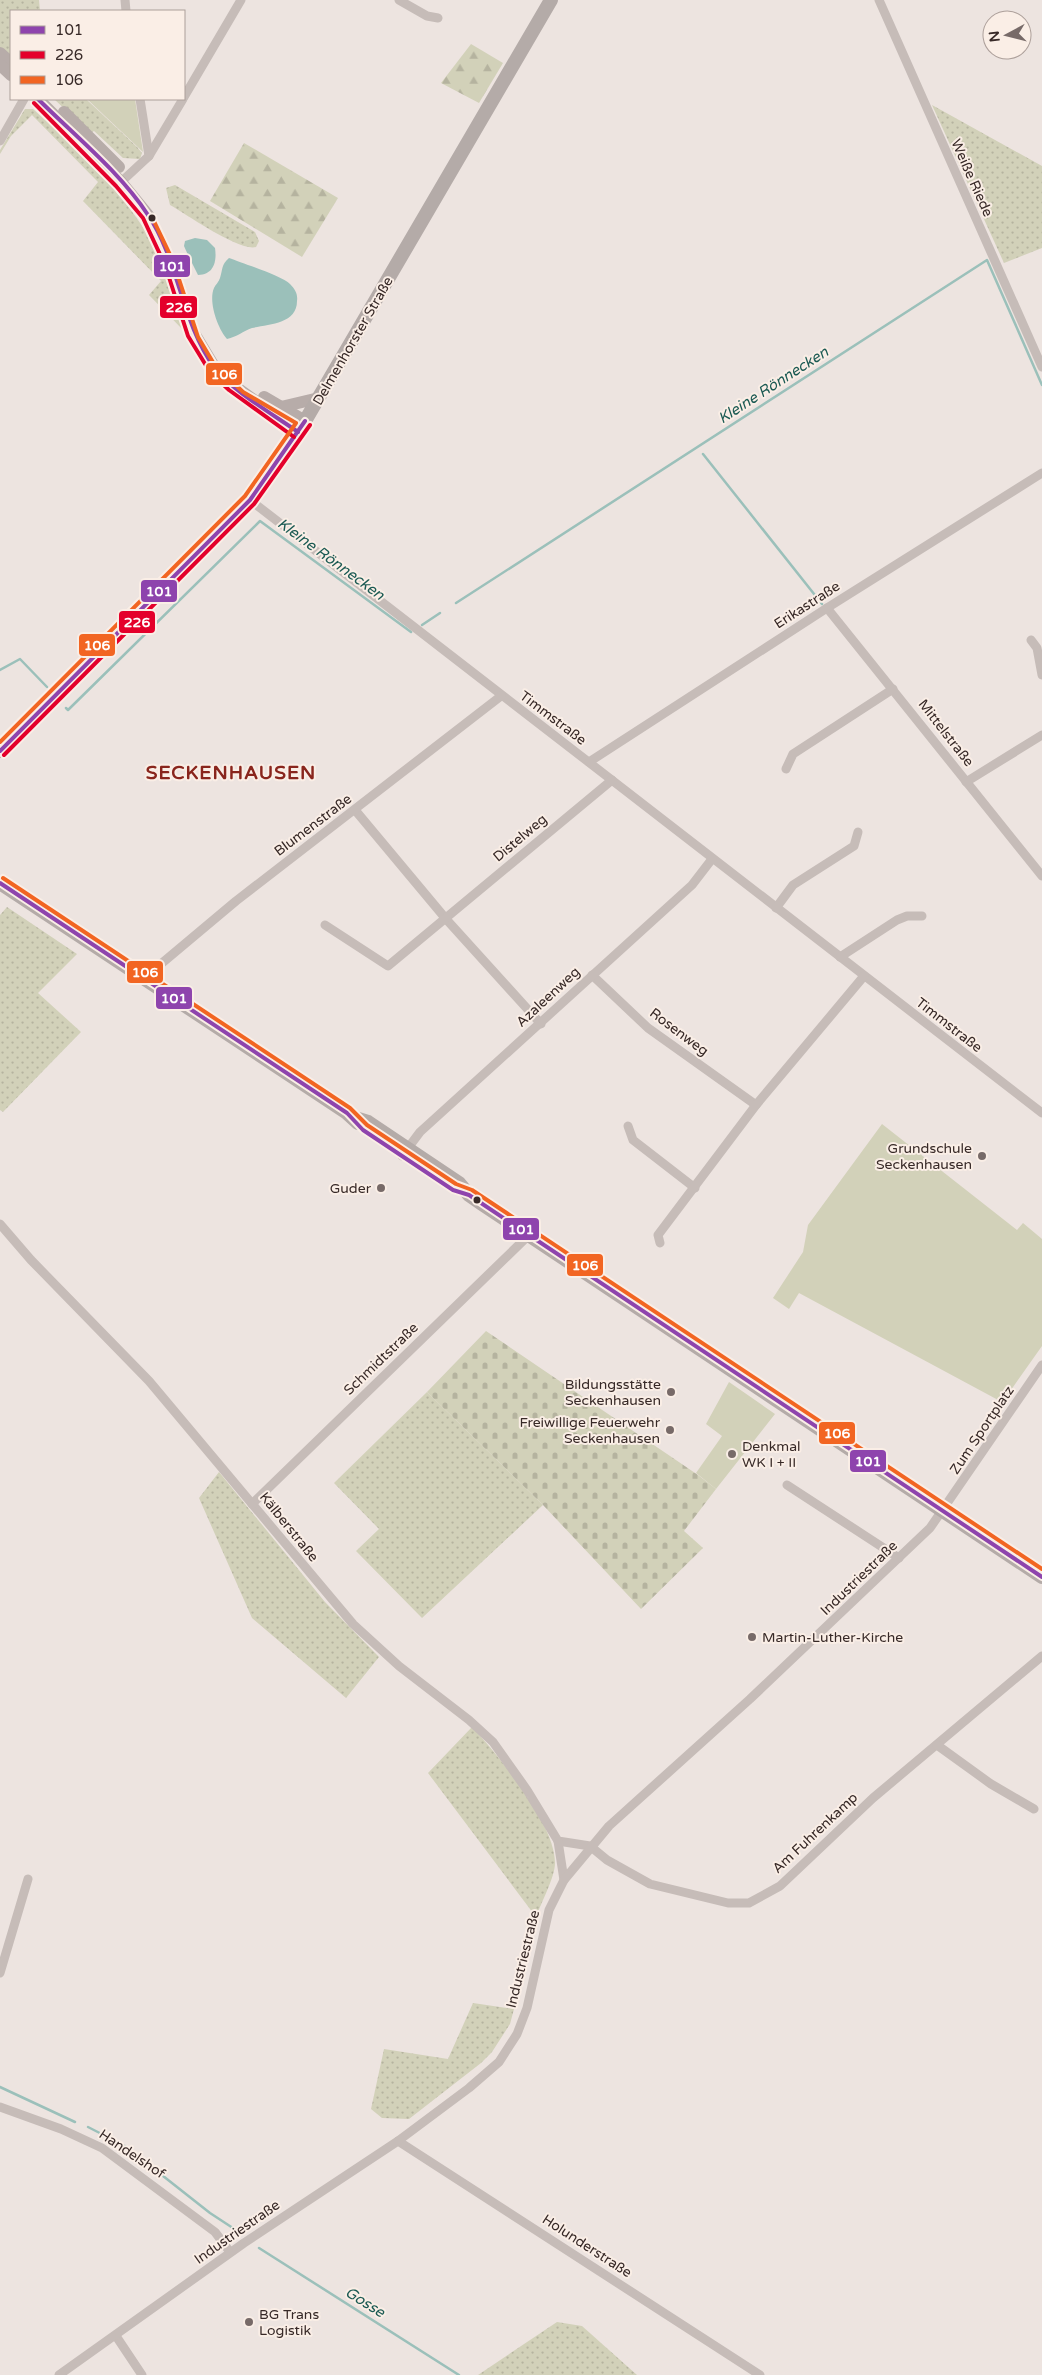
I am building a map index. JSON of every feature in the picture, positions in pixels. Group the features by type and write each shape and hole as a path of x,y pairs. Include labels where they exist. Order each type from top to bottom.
{"main road":[{"name":"Delmenhorster Straße","path":"0,751 250,500 302,427 552,0"},
{"path":"0,883 352,1117 363,1130 404,1152 454,1190 469,1195 1042,1577"}],"street":[{"path":"185,95 241,0"},
{"path":"400,0 427,16 438,18"},
{"name":"Weiße Riede","path":"878,0 1042,367"},
{"path":"0,53 10,62"},
{"path":"0,65 10,73"},
{"path":"0,142 23,100"},
{"path":"39,100 155,210 181,266 198,324 208,344 238,380 281,407 302,427"},
{"path":"51,100 124,179 162,238 194,333 214,368 233,385 302,427"},
{"path":"140,100 149,156"},
{"path":"124,179 149,156 182,100"},
{"path":"281,407 319,398"},
{"name":"Erikastraße","path":"589,762 827,608 1042,473"},
{"name":"Timmstraße","path":"250,500 1042,1113"},
{"name":"Mittelstraße","path":"827,608 894,688 966,782 1042,876"},
{"path":"1031,640 1037,648 1042,675"},
{"path":"786,769 793,754 894,688"},
{"name":"Blumenstraße","path":"143,979 236,901 501,696"},
{"path":"966,782 1042,735"},
{"name":"Distelweg","path":"325,925 388,966 612,780"},
{"path":"355,810 446,919 541,1024"},
{"path":"776,908 793,884 854,846 858,832"},
{"name":"Azaleenweg","path":"404,1152 420,1132 692,885 712,859"},
{"path":"840,957 897,920 907,916 922,916"},
{"name":"Rosenweg","path":"592,975 648,1028 756,1104"},
{"path":"660,1244 658,1234 695,1188 756,1104 864,976"},
{"path":"628,1126 633,1140 695,1188"},
{"name":"Kälberstraße","path":"0,1224 31,1260 149,1381 353,1624 399,1666 476,1725 493,1742 527,1790 558,1841 564,1880"},
{"name":"Schmidtstraße","path":"252,1504 529,1235"},
{"name":"Zum Sportplatz","path":"944,1511 1042,1364"},
{"path":"787,1485 899,1558"},
{"name":"Industriestraße","path":"59,2375 116,2336 230,2252 398,2141 469,2088 499,2062 517,2034 527,2008 548,1910 564,1880 590,1846 609,1826 750,1699 899,1558 930,1528 944,1511"},
{"name":"Am Fuhrenkamp","path":"590,1846 607,1860 650,1884 728,1903 749,1903 780,1886 873,1798 1042,1656"},
{"path":"937,1746 991,1784 1034,1809"},
{"path":"558,1841 590,1846"},
{"path":"0,1973 28,1878"},
{"name":"Handelshof","path":"0,2107 61,2129 102,2148 215,2232 230,2252"},
{"name":"Holunderstraße","path":"398,2141 760,2375"},
{"path":"116,2336 142,2375"}],"green space":[{"path":"0,0 39,0 40,10 10,10 10,57 0,48"},
{"path":"471,44 503,63 479,103 441,83"},
{"path":"55,100 87,100 137,147 142,153 140,159 123,158 94,131 90,133"},
{"path":"88,100 135,100 143,152"},
{"path":"932,105 1042,166 1042,248 1004,263"},
{"path":"25,109 33,109 100,173 143,227 160,257 168,277 183,330 149,295 161,281 83,201 98,182 32,115 11,136 0,154 0,150"},
{"path":"244,143 338,198 302,257 210,201"},
{"path":"175,185 255,232 259,241 256,247 238,244 200,224 170,205 166,188"},
{"path":"7,907 77,954 38,993 81,1032 3,1112 0,1110 0,915"},
{"path":"882,1124 1017,1230 1023,1223 1042,1239 1042,1346 1006,1397 1003,1395 1000,1401 799,1293 789,1309 773,1298 803,1252 808,1225"},
{"path":"486,1331 716,1489 684,1531 703,1548 641,1609 543,1505 427,1392"},
{"path":"729,1382 775,1414 716,1489 696,1473 722,1436 706,1424"},
{"path":"427,1392 543,1505 422,1618 356,1551 379,1529 334,1483"},
{"path":"219,1472 325,1602 379,1657 346,1698 252,1618 199,1498"},
{"path":"472,1727 524,1791 546,1829 553,1847 554,1869 536,1917 428,1773"},
{"path":"473,2003 514,2009 510,2024 492,2052 481,2063 409,2119 382,2118 371,2109 384,2049 448,2059"},
{"path":"557,2322 582,2326 637,2375 478,2375"}],"water":[{"path":"195,238 207,240 215,248 215,262 208,273 198,275 184,246 185,241"},
{"path":"229,258 271,274 290,284 297,296 296,309 292,314 281,322 252,328 227,339 217,322 212,294 223,265"}],"waterway":[{"name":"Kleine Rönnecken","path":"456,603 987,260 1042,385"},
{"path":"703,454 822,604"},
{"name":"Kleine Rönnecken","path":"66,708 68,710 260,521 411,632"},
{"path":"422,625 440,613"},
{"name":"Kleine Rönnecken","path":"0,670 20,659 47,687"},
{"name":"Gosse","path":"0,2087 75,2122"},
{"name":"Gosse","path":"88,2127 125,2146 210,2213 242,2234"},
{"name":"Gosse","path":"259,2248 459,2375"}],"transit line":[{"name":"101","path":"39,100 96,154 137,199 148,215 167,252 194,330 214,367 242,393 298,432"},
{"name":"226","path":"34,103 116,186 143,218 165,265 188,336 210,372 229,390 294,437"},
{"name":"106","path":"0,742 245,496 296,423 243,392 214,364 198,337 173,261 152,217"},
{"name":"101","path":"0,751 250,500 305,421"},
{"name":"226","path":"4,755 254,504 310,425"},
{"name":"106","path":"3,878 350,1108 367,1125 456,1184 472,1190 1042,1569"},
{"name":"101","path":"0,883 347,1113 363,1130 453,1190 469,1195 1042,1577"}],"place":[{"name":"Grundschule Seckenhausen","path":"982,1156"},
{"name":"Guder","path":"381,1188"},
{"name":"Bildungsstätte Seckenhausen","path":"671,1392"},
{"name":"Freiwillige Feuerwehr Seckenhausen","path":"670,1430"},
{"name":"Denkmal WK I + II","path":"732,1454"},
{"name":"Martin-Luther-Kirche","path":"752,1637"},
{"name":"BG Trans Logistik","path":"249,2322"}],"district":[{"name":"SECKENHAUSEN","path":"231,773"}]}
